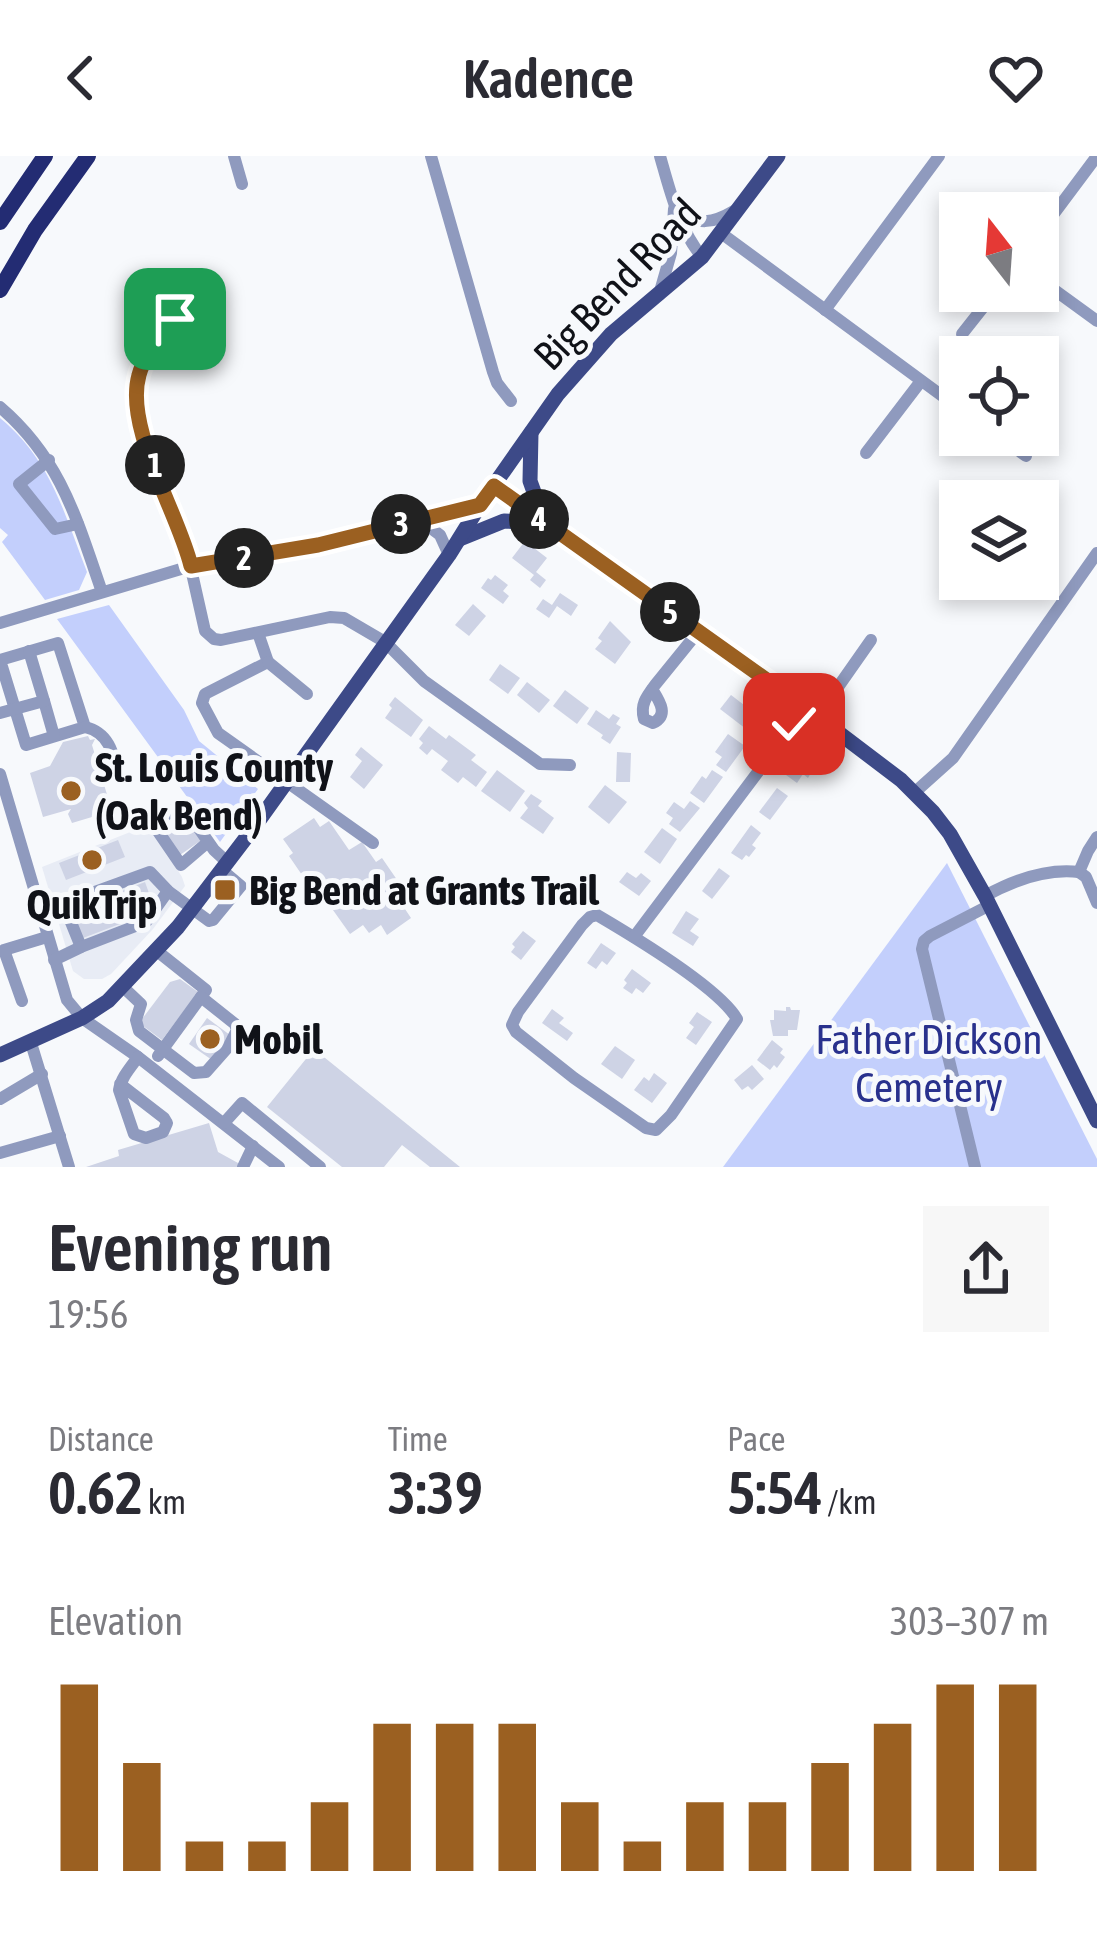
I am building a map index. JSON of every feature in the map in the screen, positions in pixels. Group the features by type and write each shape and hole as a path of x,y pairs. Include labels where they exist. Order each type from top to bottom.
{"highway":[{"path":"0,222 45,156"},
{"path":"0,290 34,230 88,156"}],"main road":[{"name":"Big Bend Road","path":"1,1054 109,1001 157,951 286,783 558,394 611,334 702,257 778,156"},
{"path":"531,431 530,481 545,523"},
{"path":"494,486 811,712 914,793 950,834 988,900 1097,1121"},
{"path":"459,539 504,521 545,523"}],"street":[{"path":"234,156 242,184"},
{"path":"431,156 493,372 511,401"},
{"path":"660,156 689,242 702,257"},
{"path":"826,310 939,156"},
{"path":"1059,206 1096,156"},
{"path":"674,202 690,219 700,221 716,221 740,208"},
{"path":"659,295 671,253 674,202"},
{"path":"721,233 939,394"},
{"path":"1059,293 1097,321"},
{"path":"962,334 979,312"},
{"path":"175,319 140,370 136,394 140,426 191,566 202,624 209,635 220,640 344,618 386,642 424,681 540,764 570,765"},
{"path":"866,453 921,381"},
{"path":"0,407 49,460 67,494 102,592"},
{"path":"49,460 19,484 52,527 62,530 78,524"},
{"path":"0,623 191,566 318,545 480,505"},
{"path":"420,520 440,536 449,555"},
{"path":"914,793 953,758 1097,554"},
{"path":"258,632 268,662 307,694"},
{"path":"652,689 698,632"},
{"path":"634,937 872,640"},
{"path":"85,727 58,643 0,660 26,745 85,727 94,729 110,743 120,780"},
{"path":"29,651 54,736"},
{"path":"268,662 205,694 202,703 218,733 373,843"},
{"path":"0,713 44,701"},
{"path":"0,774 64,994 82,1018 279,1167"},
{"path":"40,912 150,872 192,909 213,920 241,884 182,805 153,824 181,865 208,842"},
{"path":"1079,872 1097,837"},
{"path":"975,1167 922,950 924,941 1014,879 1079,872 1097,903"},
{"path":"55,960 146,922 168,890"},
{"path":"64,904 81,946"},
{"path":"597,915 634,937 718,998 737,1019 656,1130 646,1128 574,1078 512,1025 590,917 597,915"},
{"path":"22,1001 4,950 47,937"},
{"path":"150,1067 206,990 157,951"},
{"path":"123,987 141,1004 136,1019 139,1031 194,1073 206,1072 230,1046 237,1030 201,997"},
{"path":"31,1043 69,1167"},
{"path":"120,1084 164,1118 164,1132 146,1138 134,1134 119,1090 120,1084 138,1058"},
{"path":"0,1099 41,1074"},
{"path":"224,1123 242,1103 320,1167"},
{"path":"0,1153 60,1136"},
{"path":"243,1167 253,1146"}],"shaded area":[{"path":"148,825 185,886 111,974 84,979 73,971 42,867"}],"green space":[{"path":"0,418 32,451 63,508 87,572 79,590 45,600 2,542 8,535 0,528"},
{"path":"109,605 184,710 199,741 258,789 220,842 57,619"},
{"name":"Father Dickson Cemetery","path":"947,863 1097,1167 723,1167"}],"building":[{"path":"525,541 547,558 536,572 546,580 540,588 530,580 534,575 512,558"},
{"path":"495,575 508,585 503,591 509,596 503,604 481,588"},
{"path":"560,593 578,605 571,616 557,606 549,618 536,609 543,599 552,605"},
{"path":"473,604 486,616 469,636 455,625"},
{"path":"610,621 631,642 615,664 595,649"},
{"path":"500,664 520,678 508,694 489,680"},
{"path":"527,682 550,700 539,713 517,695"},
{"path":"565,690 589,708 577,724 553,706"},
{"path":"731,695 761,718 750,732 720,709"},
{"path":"395,697 423,720 411,737 385,718"},
{"path":"596,710 609,719 613,714 620,718 616,724 621,727 610,744 587,724"},
{"path":"429,726 476,755 471,760 487,772 476,787 463,777 458,783 441,770 448,761 432,749 427,755 419,748 423,743 419,739"},
{"path":"728,734 745,746 726,772 716,765 722,757 715,752"},
{"name":"St. Louis County (Oak Bend)","path":"88,736 95,739 92,745 112,811 72,823 71,809 43,817 30,773 50,766 63,742"},
{"path":"361,747 383,765 364,789 350,777 362,761 355,755"},
{"path":"617,752 631,753 630,782 616,782"},
{"path":"799,755 815,766 808,778 803,774 797,783 786,775"},
{"path":"497,770 525,791 510,812 481,791"},
{"path":"712,770 723,777 704,803 690,793"},
{"path":"605,785 627,802 609,824 588,807"},
{"path":"777,788 788,796 770,820 759,812"},
{"path":"531,794 554,818 543,834 520,818"},
{"path":"690,801 700,808 680,832 669,824 673,818 666,813 674,802 684,809"},
{"path":"185,814 203,839 180,855 162,830"},
{"path":"314,818 320,827 329,821 349,850 362,842 376,862 382,858 413,903 405,909 411,918 387,935 381,925 369,933 363,925 350,934 306,872 302,875 283,839"},
{"path":"751,825 761,833 752,845 756,848 742,860 731,853"},
{"path":"662,828 677,839 660,864 644,852"},
{"name":"QuikTrip","path":"118,840 125,857 66,880 59,863"},
{"path":"719,868 730,876 712,899 702,891"},
{"path":"627,872 636,878 641,873 651,881 639,896 619,882"},
{"name":"QuikTrip","path":"145,882 150,896 141,916 83,938 72,910"},
{"path":"686,911 699,919 690,931 699,937 693,946 672,933"},
{"path":"523,931 536,941 521,960 511,952"},
{"path":"601,943 616,953 607,965 602,961 596,969 587,963"},
{"path":"632,969 651,983 643,993 636,988 632,994 623,988"},
{"path":"180,979 198,992 162,1040 139,1023 170,982"},
{"path":"786,1007 800,1010 797,1030 788,1030 788,1036 773,1036 770,1020 774,1020 774,1010 786,1011"},
{"path":"552,1009 564,1018 559,1023 573,1033 567,1041 542,1023"},
{"path":"697,1012 712,1022 696,1045 686,1038"},
{"name":"Mobil","path":"207,1018 230,1035 212,1060 189,1044"},
{"path":"772,1040 785,1057 770,1070 757,1060"},
{"path":"615,1046 635,1060 622,1079 601,1064"},
{"path":"314,1049 460,1167 430,1167 402,1145 384,1167 342,1167 267,1107"},
{"path":"752,1065 764,1079 752,1090 748,1086 742,1090 734,1080"},
{"path":"654,1073 667,1083 652,1103 634,1090"},
{"path":"209,1123 218,1152 239,1167 86,1167 119,1156 118,1150"}],"place":[{"name":"St. Louis County (Oak Bend)","path":"71,791"},
{"name":"QuikTrip","path":"92,860"},
{"name":"Big Bend at Grants Trail","path":"225,890"},
{"name":"Mobil","path":"210,1039"}],"route":[{"path":"175,319 140,370 136,394 140,426 191,566 318,545 480,505 494,486 806,708 794,724"}]}
